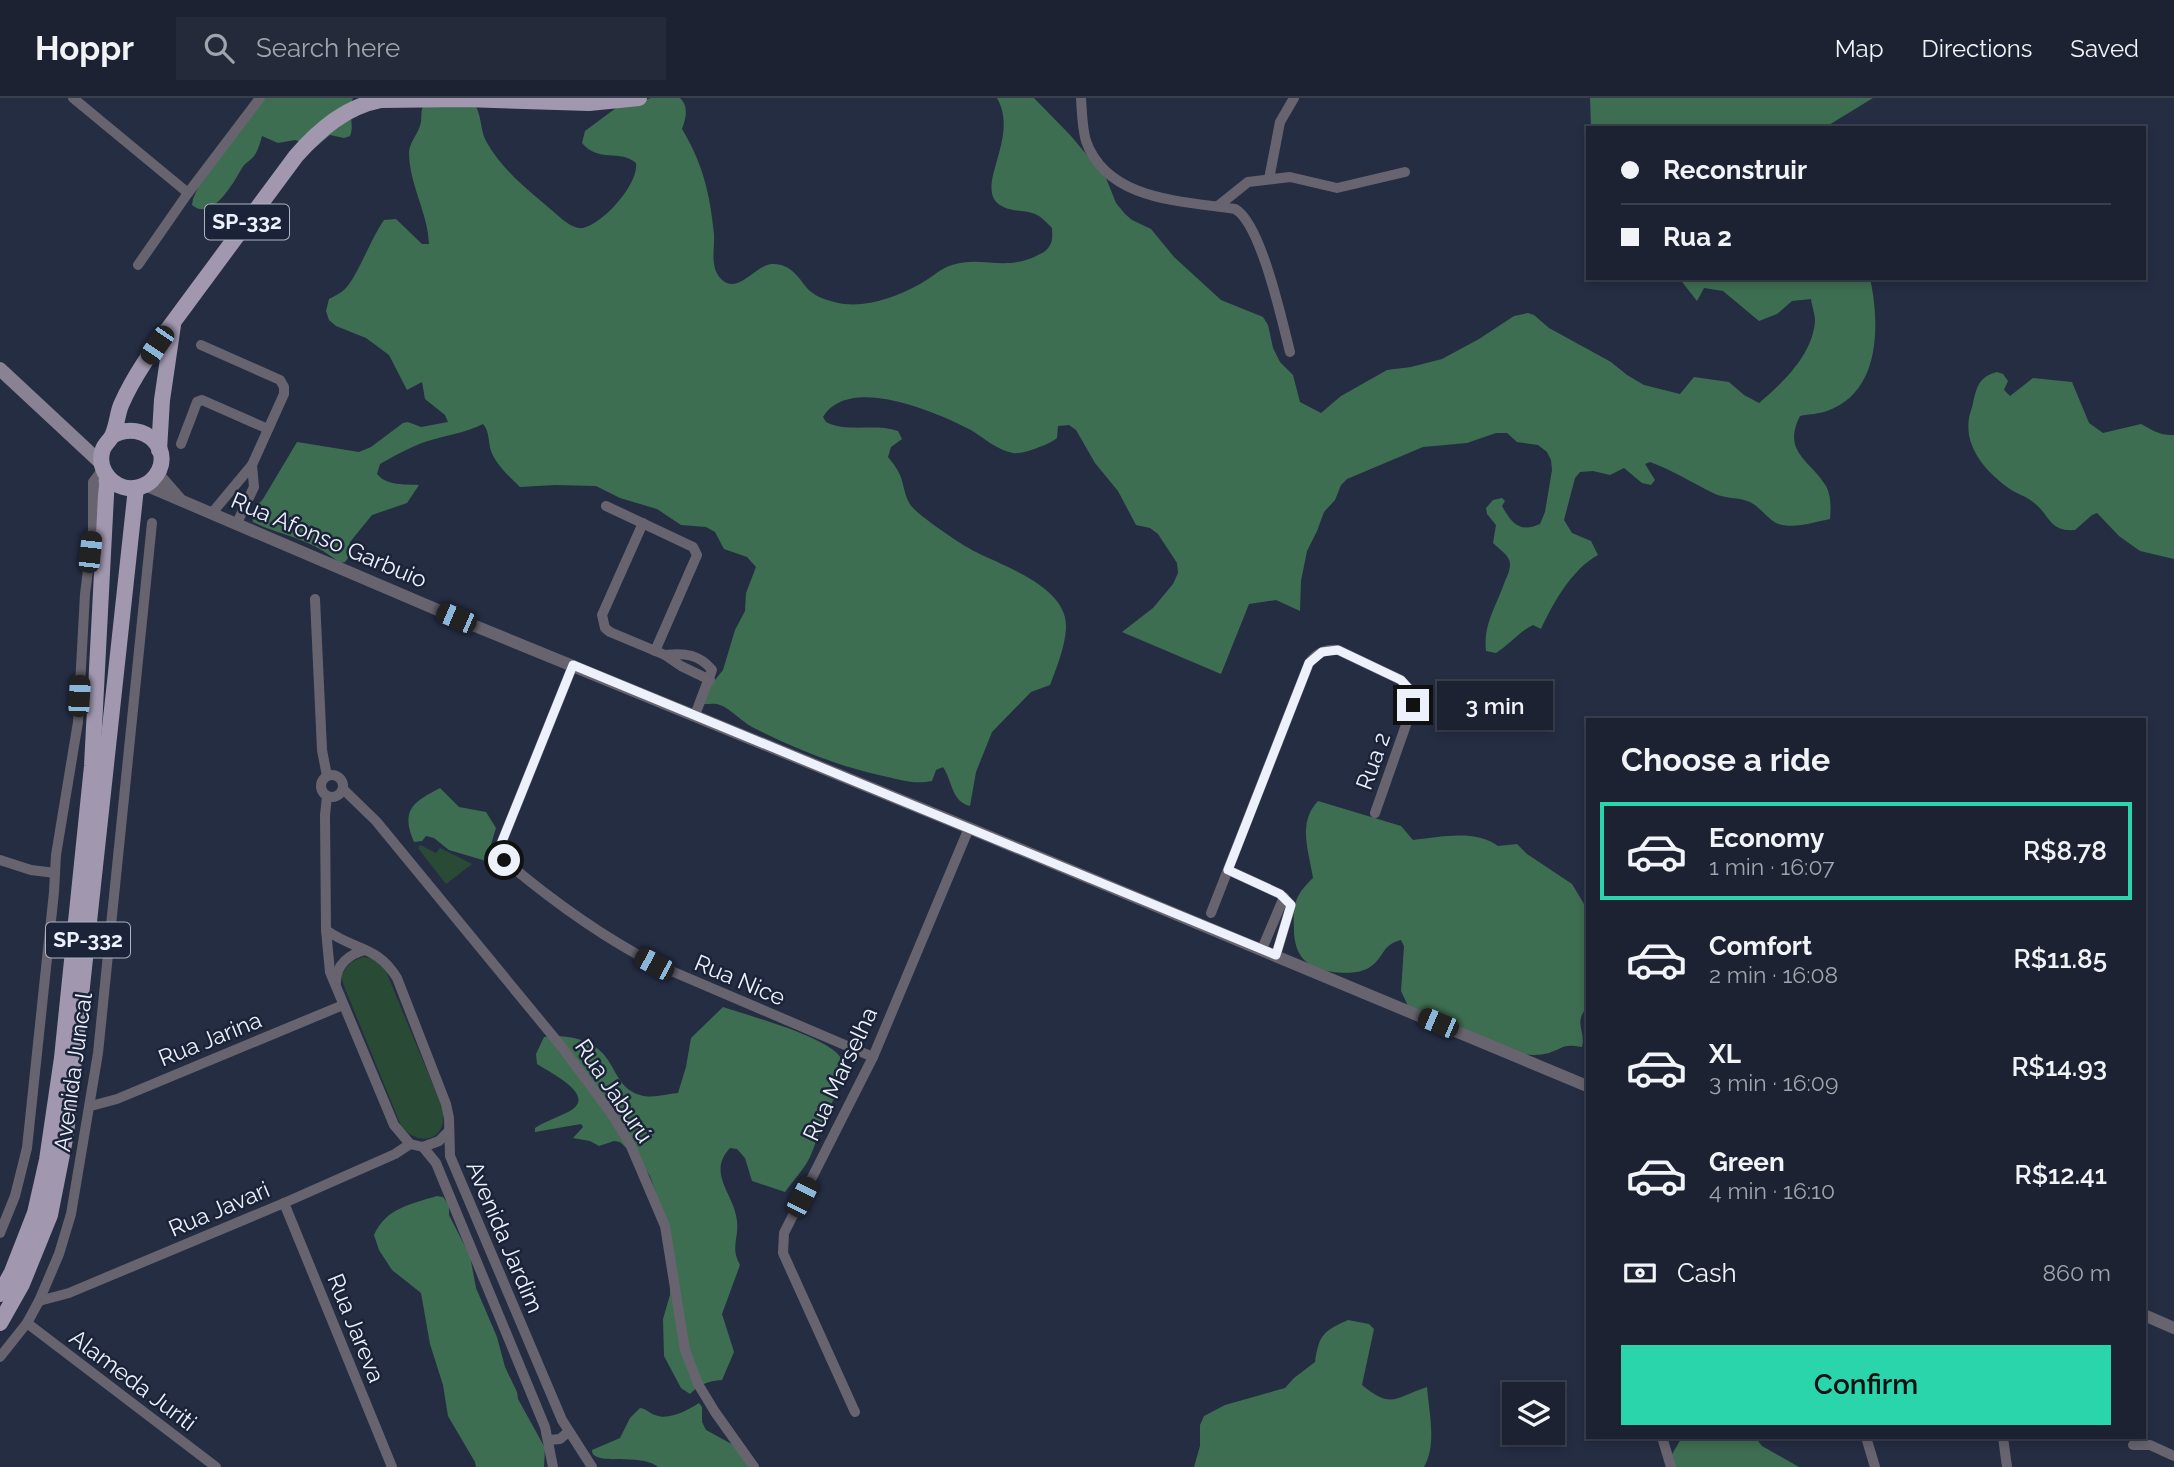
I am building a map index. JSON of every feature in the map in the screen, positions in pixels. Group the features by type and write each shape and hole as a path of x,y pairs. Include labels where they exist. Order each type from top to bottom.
{"main road":[{"name":"SP-332","path":"0,1294 12,1272 35,1213 47,1160 62,1058 92,766 105,459 121,404 174,322 296,156 315,135 338,117 381,100 464,99 589,103 639,98"},
{"name":"SP-332","path":"159,450 162,400 174,322"},
{"path":"0,369 81,446 105,459 120,486 141,487 157,473 161,458 159,450 148,435 130,429 105,459"},
{"name":"SP-332","path":"0,1324 22,1284 50,1215 66,1134 141,487"}],"street":[{"path":"73,98 188,193"},
{"path":"138,265 260,98"},
{"path":"1081,98 1087,143 1091,153 1110,174 1131,188 1174,201 1218,206 1242,213 1250,223 1273,285 1290,352"},
{"path":"1269,179 1280,122 1294,98"},
{"path":"1218,206 1248,182 1290,177 1337,188 1405,172"},
{"path":"201,345 280,380 284,387 284,394 252,465 212,513"},
{"path":"181,444 192,411 197,402 202,400 268,429"},
{"path":"0,1233 15,1196 31,1124 56,855 78,722 85,594 93,530 93,482 105,459"},
{"path":"237,523 254,487 252,465"},
{"name":"Rua Afonso Garbuio","path":"157,473 179,498"},
{"name":"Rua Afonso Garbuio","path":"141,487 179,498 480,628 1276,955 1586,1086"},
{"path":"606,506 693,547 697,555 660,653"},
{"name":"Avenida Juncal","path":"0,1357 27,1323 39,1301 59,1254 71,1214 98,1053 152,523"},
{"path":"643,523 602,615 605,628 710,680"},
{"path":"315,599 322,750 327,776 321,786 327,796 326,930 330,972 394,1125 410,1144 423,1147 439,1142 449,1131"},
{"name":"Rua 2","path":"1211,913 1309,663 1322,652 1338,650 1401,680 1412,694 1413,705 1375,813"},
{"path":"660,653 686,653 706,663 712,670 695,715"},
{"name":"Rua Nice","path":"573,665 500,851 504,860 621,947 654,964 873,1056"},
{"path":"327,776 339,778 343,789 337,796 327,796"},
{"name":"Rua Jaburú","path":"343,789 376,821 561,1046 630,1143 665,1226 685,1350 698,1384 754,1467"},
{"name":"Rua Marselha","path":"855,1412 783,1253 783,1233 873,1056 969,828"},
{"path":"0,860 31,870 55,873"},
{"path":"1228,870 1284,897 1291,909 1276,955"},
{"path":"1262,950 1284,897"},
{"name":"Avenida Jardim","path":"326,930 347,944 379,955 397,978 446,1104 450,1156 562,1420 592,1467"},
{"path":"336,984 336,976 347,957 354,952 366,950"},
{"name":"Rua Jarina","path":"90,1106 117,1099 344,1005"},
{"name":"Rua Javari","path":"39,1301 69,1293 284,1203 395,1154 410,1144"},
{"name":"Avenida Jardim","path":"423,1147 436,1163 545,1427 553,1467"},
{"name":"Rua Jareva","path":"284,1203 392,1467"},
{"path":"2146,1316 2174,1328"},
{"name":"Alameda Juriti","path":"27,1323 216,1467"},
{"path":"545,1427 555,1420 562,1420"},
{"path":"549,1440 560,1439 568,1432"},
{"path":"1663,1439 1671,1467"},
{"path":"1867,1439 1875,1467"},
{"path":"2003,1439 2007,1467"},
{"path":"2133,1445 2150,1445 2174,1456"}],"green space":[{"path":"261,98 353,98 350,136 344,138 330,135 316,147 295,140 278,143 262,136 255,154 243,166 222,198 207,208 200,209 192,205 207,166"},
{"path":"651,98 680,98 685,105 682,129 704,180 714,234 715,270 722,280 735,284 767,265 780,265 795,273 810,291 818,296 844,304 854,304 893,296 952,265 963,262 1005,263 1028,260 1048,248 1052,240 1052,228 1035,214 1002,207 994,199 992,190 1004,126 997,98 1034,98 1106,178 1116,203 1125,214 1151,229 1174,257 1221,300 1263,317 1280,362 1293,375 1300,402 1321,413 1341,396 1387,370 1442,359 1514,316 1528,313 1549,328 1611,362 1644,385 1680,394 1694,377 1729,382 1759,403 1787,377 1809,345 1815,321 1811,299 1792,301 1777,314 1759,321 1723,291 1704,288 1697,301 1681,280 1870,280 1875,335 1867,373 1858,389 1845,402 1824,412 1800,416 1795,428 1796,447 1828,490 1830,519 1796,526 1782,525 1750,502 1718,495 1650,462 1645,464 1655,480 1651,485 1642,483 1624,468 1610,475 1593,471 1580,472 1575,478 1564,520 1572,533 1591,541 1598,555 1572,578 1557,598 1541,629 1533,625 1496,653 1486,651 1487,632 1510,562 1493,543 1496,525 1487,514 1486,508 1493,500 1502,498 1505,501 1502,506 1517,525 1527,528 1540,524 1545,512 1552,470 1551,460 1547,452 1538,445 1517,442 1507,433 1496,433 1467,443 1423,447 1347,479 1341,485 1335,500 1324,512 1307,551 1301,581 1300,611 1276,600 1249,604 1221,674 1122,632 1153,608 1173,584 1178,573 1177,563 1158,534 1150,528 1136,525 1118,491 1095,463 1076,430 1069,425 1058,426 1057,438 1029,451 1013,453 996,447 971,430 937,414 894,401 872,397 852,398 835,404 823,417 826,422 843,427 898,431 902,439 891,447 888,457 899,472 906,497 914,509 970,549 1033,580 1057,601 1064,614 1064,642 1050,685 1031,692 992,732 976,772 970,806 959,800 943,767 936,770 932,781 925,782 906,781 862,771 782,742 752,727 720,705 704,704 702,696 723,670 735,630 745,611 746,593 756,567 747,557 724,549 715,532 706,527 681,525 657,509 620,498 596,486 520,487 493,456 483,424 420,444 380,464 377,474 386,481 419,485 407,503 372,515 350,542 345,562 340,563 318,548 253,522 251,512 263,499 297,442 359,452 371,447 403,423 421,427 448,422 445,415 425,399 422,382 407,390 389,355 366,338 336,326 329,320 326,311 329,299 344,290 354,277 384,220 396,219 422,244 429,244 412,176 409,152 426,102 475,105 486,141 502,164 563,220 580,228 600,219 618,202 635,172 636,163 630,159 595,153 582,143 585,131 616,108"},
{"path":"1590,98 1873,98 1827,126 1591,126"},
{"path":"1997,372 2003,374 2008,381 2004,390 2010,396 2033,378 2072,382 2089,423 2103,433 2141,424 2161,434 2174,435 2174,559 2140,551 2119,536 2097,513 2075,530 2059,528 2033,502 1993,475 1979,459 1968,429 1980,383"},
{"path":"440,788 459,807 486,812 496,828 486,861 449,850 434,838 426,836 422,841 414,842 408,822 409,814 417,803"},
{"path":"1318,801 1401,826 1413,840 1468,836 1479,837 1498,846 1517,844 1527,854 1572,884 1586,907 1586,1008 1580,1023 1582,1047 1567,1046 1541,1055 1515,1053 1408,1006 1401,991 1404,946 1401,940 1386,948 1375,963 1363,970 1334,972 1306,962 1296,944 1294,914 1298,896 1313,878 1306,838 1312,810"},
{"path":"420,845 436,853 440,848 472,864 446,884 418,848"},
{"path":"364,957 374,959 385,969 443,1109 441,1127 432,1137 418,1138 402,1128 344,986 341,976 345,969 353,961"},
{"path":"723,1007 825,1044 842,1061 843,1076 810,1157 785,1192 752,1181 745,1158 737,1149 730,1148 723,1157 721,1175 735,1211 736,1253 740,1265 722,1314 734,1352 722,1380 704,1384 690,1394 681,1388 664,1356 663,1319 670,1295 670,1282 663,1214 650,1176 641,1162 620,1142 614,1141 599,1146 590,1141 573,1138 583,1127 581,1124 535,1132 535,1128 570,1111 577,1105 578,1098 575,1091 560,1078 537,1064 536,1054 544,1037 571,1037 596,1047 621,1081 634,1093 649,1097 678,1093 691,1038"},
{"path":"437,1196 443,1197 449,1205 449,1215 470,1256 476,1288 497,1337 505,1367 518,1399 545,1448 544,1467 476,1467 448,1416 443,1385 430,1344 421,1293 392,1270 379,1250 374,1235 385,1219 400,1208"},
{"path":"1348,1320 1369,1324 1374,1329 1362,1385 1372,1393 1388,1399 1427,1387 1431,1439 1424,1467 1194,1467 1200,1446 1200,1425 1204,1416 1225,1405 1285,1388 1315,1362 1318,1345 1324,1335"},
{"path":"699,1403 706,1430 739,1448 758,1467 658,1467 640,1460 608,1459 594,1455 592,1450 620,1438 630,1418 640,1408 666,1417"},
{"path":"1681,1439 1757,1439 1762,1446 1799,1467 1674,1467 1671,1456"}],"route":[{"path":"504,860 500,851 501,844 573,665 1276,955 1291,905 1280,894 1228,870 1309,663 1322,652 1338,650 1401,680 1410,690 1413,705"}]}
